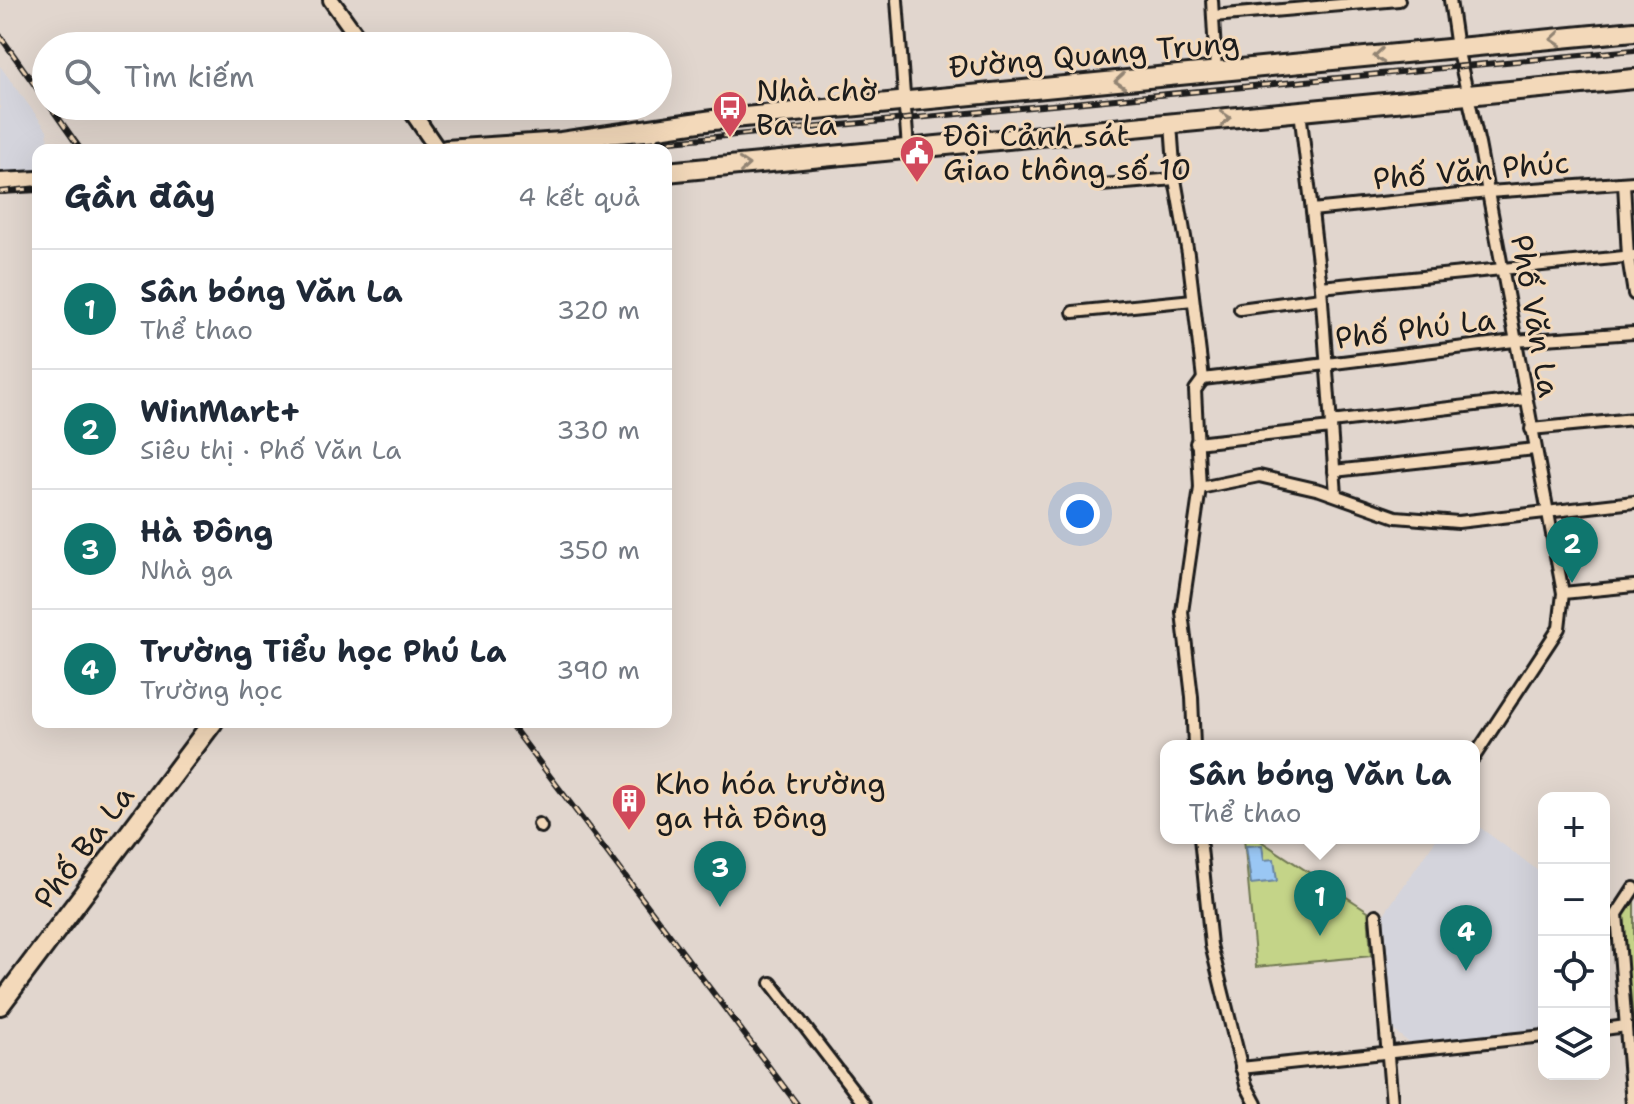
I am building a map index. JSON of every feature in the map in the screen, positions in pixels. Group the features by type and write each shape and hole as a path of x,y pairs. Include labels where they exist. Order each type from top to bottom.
{"highway":[{"name":"Đường Quang Trung","path":"579,144 713,120 1634,31"},
{"path":"672,171 1634,79"},
{"path":"642,144 652,129"},
{"path":"0,183 32,181"},
{"name":"Phố Ba La","path":"0,1005 208,728"}],"street":[{"path":"331,0 354,32"},
{"path":"897,0 908,149"},
{"path":"1212,0 1216,71"},
{"path":"1213,16 1399,0"},
{"name":"Phố Văn La","path":"1450,0 1563,593 1559,628 1480,748"},
{"path":"1300,111 1321,292 1336,495"},
{"path":"418,120 434,144"},
{"path":"1171,124 1175,179 1203,379 1195,390 1200,488 1182,612 1194,740"},
{"path":"1101,185 1175,179"},
{"path":"1629,183 1634,294"},
{"name":"Phố Văn Phúc","path":"1312,210 1488,192 1629,183"},
{"path":"1240,309 1321,292 1501,267 1631,256"},
{"path":"1073,312 1193,300"},
{"name":"Phố Phú La","path":"1203,379 1514,341 1634,333"},
{"path":"1196,443 1526,399"},
{"path":"1531,429 1634,419"},
{"path":"1334,471 1535,449"},
{"path":"1200,488 1259,476 1336,495 1396,517 1458,522 1634,502"},
{"path":"1563,593 1634,586"},
{"path":"1201,844 1211,945 1241,1068 1254,1103"},
{"path":"1632,1104 1617,914 1634,888"},
{"path":"1376,915 1392,1104"},
{"path":"771,983 864,1104"},
{"path":"1610,1028 1626,1026"},
{"path":"1241,1068 1538,1037"}],"shaded area":[{"path":"0,66 32,110 32,120 40,120 47,130 48,144 32,144 32,170 0,173"},
{"path":"1480,827 1538,871 1538,1029 1412,1045 1392,1029 1384,914 1433,844 1480,844"}],"green space":[{"path":"1245,844 1265,844 1368,911 1371,956 1256,967"},
{"path":"1634,898 1634,1055 1623,915"}],"water":[{"path":"1262,845 1264,860 1274,859 1277,881 1251,884 1246,846"}],"railway":[{"path":"0,36 32,81"},
{"path":"632,144 1634,50"},
{"path":"60,120 77,144"},
{"path":"0,192 32,189"},
{"path":"514,728 797,1104"}],"place":[{"name":"Nhà chờ Ba La","path":"730,139"},
{"name":"Đội Cảnh sát Giao thông số 10","path":"917,184"},
{"name":"WinMart+","path":"1572,583"},
{"name":"Kho hóa trường ga Hà Đông","path":"629,832"},
{"name":"Hà Đông","path":"720,907"},
{"name":"Sân bóng Văn La","path":"1320,936"},
{"name":"Trường Tiểu học Phú La","path":"1466,971"}]}
